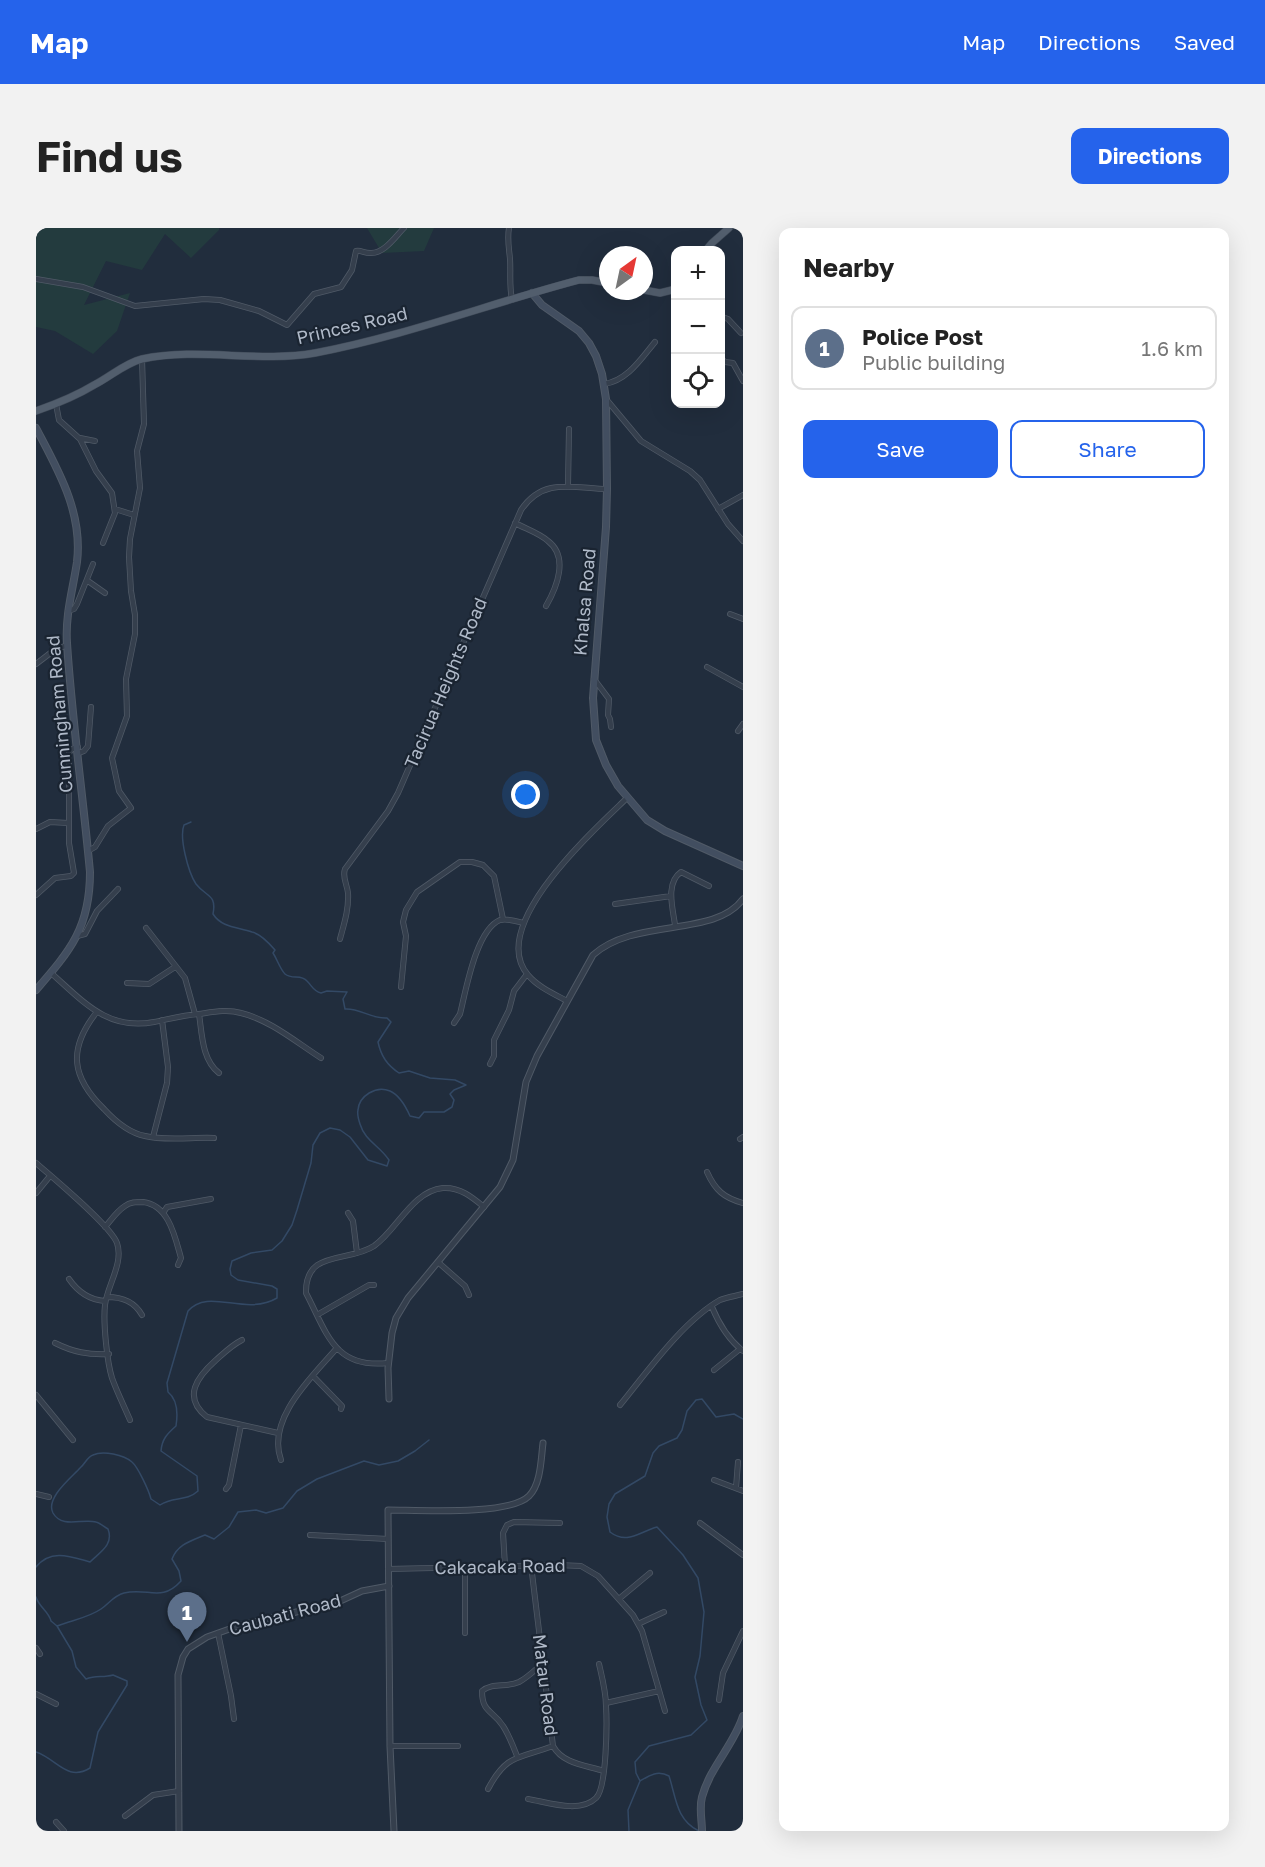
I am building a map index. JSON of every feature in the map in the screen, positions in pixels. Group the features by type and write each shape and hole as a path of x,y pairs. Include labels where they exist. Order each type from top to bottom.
{"main road":[{"path":"709,246 729,228"},
{"name":"Princes Road","path":"36,411 83,392 142,359 169,356 278,356 313,353 370,340 579,280 599,281"},
{"path":"653,292 671,290"},
{"name":"Khalsa Road","path":"532,293 542,305 585,338 596,356 604,384 607,489 603,573 592,698 596,740 606,765 627,798 647,820 665,831 743,866"},
{"name":"Cunningham Road","path":"36,428 64,485 75,519 78,538 77,561 68,611 67,645 88,851 89,897 77,936 70,950 36,990"},
{"path":"702,1830 700,1807 707,1783 741,1734 743,1716"}],"street":[{"path":"36,279 83,287 135,306 204,299 220,300 260,311 286,325 314,294 341,287 352,270 356,251 370,253 380,251 404,228"},
{"path":"509,228 508,281 512,300"},
{"path":"725,318 741,333"},
{"path":"604,384 613,383 631,370 655,342"},
{"path":"88,851 95,847 111,823 131,808 118,788 112,758 127,716 126,679 135,634 129,557 130,539 140,488 137,451 144,424 142,359"},
{"path":"725,362 733,363 743,381"},
{"path":"606,399 641,441 690,471 700,480 728,524 743,541"},
{"path":"56,404 59,420 78,437 96,471 111,490 114,516 103,543"},
{"path":"568,486 570,429"},
{"path":"78,437 95,441"},
{"name":"Tacirua Heights Road","path":"340,939 348,894 343,873 345,868 388,811 398,793 515,523 531,496 555,487 607,489"},
{"path":"718,509 743,495"},
{"path":"115,509 134,515"},
{"path":"515,523 550,542 559,559 560,570 557,582 546,606"},
{"path":"68,611 76,606 93,564"},
{"path":"88,581 105,593"},
{"path":"729,614 743,619"},
{"path":"36,664 53,651 67,645"},
{"path":"707,667 743,687"},
{"path":"594,679 609,699 608,715 611,728"},
{"path":"36,895 55,878 71,876 74,873 68,823 69,753 72,749 84,751 88,746 91,707"},
{"path":"738,731 743,724"},
{"path":"567,1001 543,988 527,974 519,955 523,922 563,863 627,798"},
{"path":"36,829 50,822 68,823"},
{"path":"401,987 406,936 403,922 406,910 417,892 460,862 483,865 494,876 502,919"},
{"path":"675,926 671,896 677,874 681,872 709,886"},
{"path":"77,936 84,934 97,910 118,889"},
{"path":"615,904 671,896"},
{"path":"389,1399 388,1363 396,1318 408,1298 500,1187 513,1161 526,1082 537,1056 585,966 602,947 636,933 694,925 721,916 743,899"},
{"path":"454,1023 460,1014 475,954 481,940 494,924 502,919 523,922"},
{"path":"146,928 185,978 197,1014 206,1053 214,1069 219,1073"},
{"path":"127,983 149,984 175,967"},
{"path":"51,973 96,1012 108,1018 138,1024 197,1014 239,1012 267,1023 321,1058"},
{"path":"490,1064 494,1056 494,1040 509,1010 514,991 527,974"},
{"path":"96,1012 78,1042 77,1056 80,1078 93,1098 116,1120 135,1133 153,1137 214,1138"},
{"path":"153,1137 168,1067 162,1020"},
{"path":"36,1163 105,1227 116,1242 118,1248 116,1264 106,1299 105,1319 112,1377 130,1420"},
{"path":"708,1172 717,1191 743,1203"},
{"path":"36,1193 50,1176"},
{"path":"388,1363 358,1362 336,1349 306,1293 310,1271 319,1263 371,1248 382,1240 416,1202 430,1192 442,1188 465,1192 484,1207"},
{"path":"163,1213 167,1207 211,1199"},
{"path":"105,1227 128,1203 148,1203 158,1207 175,1237 182,1258 178,1265"},
{"path":"348,1213 353,1221 357,1253"},
{"path":"439,1263 462,1282 469,1294"},
{"path":"69,1279 80,1292 89,1298 119,1297 127,1300 142,1315"},
{"path":"317,1315 374,1285"},
{"path":"620,1405 680,1333 721,1300 743,1294"},
{"path":"712,1307 717,1320 741,1350 714,1370"},
{"path":"242,1340 234,1344 203,1371 197,1380 194,1402 199,1411 207,1417 278,1433"},
{"path":"55,1342 80,1353 109,1354"},
{"path":"280,1460 278,1433 287,1409 336,1349"},
{"path":"313,1376 342,1406 341,1409"},
{"path":"36,1395 73,1440"},
{"path":"226,1489 229,1485 242,1425"},
{"path":"394,1831 390,1746 388,1510 441,1511 495,1508 523,1501 531,1495 539,1474 543,1443"},
{"path":"736,1488 738,1462"},
{"path":"714,1480 743,1491"},
{"path":"36,1494 49,1497"},
{"path":"505,1566 503,1533 507,1526 514,1522 560,1523"},
{"path":"700,1523 743,1555"},
{"path":"310,1535 388,1539"},
{"name":"Matau Road","path":"531,1566 553,1746 565,1760 604,1771"},
{"name":"Cakacaka Road","path":"388,1569 581,1566 598,1576 620,1598 638,1624 665,1711"},
{"path":"465,1567 465,1633"},
{"path":"620,1598 650,1573"},
{"name":"Caubati Road","path":"179,1831 178,1675 180,1664 188,1649 197,1642 238,1626 338,1602 362,1591 389,1586"},
{"path":"638,1624 664,1612"},
{"path":"719,1700 723,1673 743,1631"},
{"path":"218,1634 234,1719"},
{"path":"36,1648 39,1654"},
{"path":"517,1756 504,1727 485,1709 482,1702 482,1691 493,1685 506,1686 520,1682 542,1664"},
{"path":"528,1799 565,1805 588,1802 596,1798 599,1793 604,1771 606,1703 599,1664"},
{"path":"606,1703 659,1690"},
{"path":"36,1694 56,1704"},
{"path":"390,1746 458,1746"},
{"path":"488,1789 495,1776 517,1756 553,1746"},
{"path":"125,1816 153,1795 179,1791"},
{"path":"56,1822 64,1831"}],"green space":[{"path":"36,228 219,228 219,230 191,258 165,234 142,270 106,261 84,305 130,293 117,331 93,354 55,331 36,327"},
{"path":"367,228 434,228 424,251 382,253"}],"waterway":[{"path":"36,1567 48,1558 62,1555 90,1562 108,1544 108,1529 96,1522 62,1521 53,1513 52,1507 56,1495 91,1456 108,1453 124,1457 132,1462 143,1479 151,1499 160,1505 189,1497 198,1491 197,1476 161,1451 162,1443 176,1426 176,1407 174,1399 168,1392 167,1383 188,1311 197,1304 206,1302 253,1305 277,1298 277,1289 272,1286 238,1280 231,1275 232,1261 251,1253 272,1250 282,1241 292,1225 311,1163 313,1145 320,1133 330,1128 340,1130 350,1137 368,1160 387,1166 389,1160 362,1130 358,1115 361,1100 369,1093 379,1089 390,1091 399,1098 410,1116 419,1118 424,1112 444,1112 452,1107 454,1100 450,1094 466,1085 455,1080 430,1078 409,1071 399,1073 385,1060 378,1042 391,1022 387,1018 345,1009 343,999 347,992 321,993 305,979 288,976 273,953 275,950 262,937 226,925 217,919 213,914 212,899 196,884 187,863 183,846 183,830 184,825 191,822"},
{"path":"629,1831 628,1810 640,1781 636,1773 635,1762 649,1746 691,1735 707,1720 695,1677 700,1656 704,1612 698,1578 683,1555 657,1527 628,1537 616,1536 610,1532 607,1517 609,1504 615,1494 645,1476 653,1453 659,1446 677,1438 682,1430 687,1411 696,1400 702,1399 716,1417 734,1414 743,1419"},
{"path":"57,1626 96,1612 120,1594 161,1593 174,1588 181,1581 179,1571 172,1559 178,1550 205,1535 214,1539 229,1527 238,1512 256,1510 266,1513 283,1508 297,1491 317,1479 364,1461 379,1465 398,1461 429,1440"},
{"path":"36,1597 51,1621 57,1626 72,1651 76,1667 86,1679 113,1675 127,1681 127,1685 98,1732 90,1768 82,1772 68,1771 36,1752"},
{"path":"640,1781 658,1773 669,1776 681,1814 691,1826 699,1831"}],"place":[{"name":"Police Post","path":"187,1642"}]}
